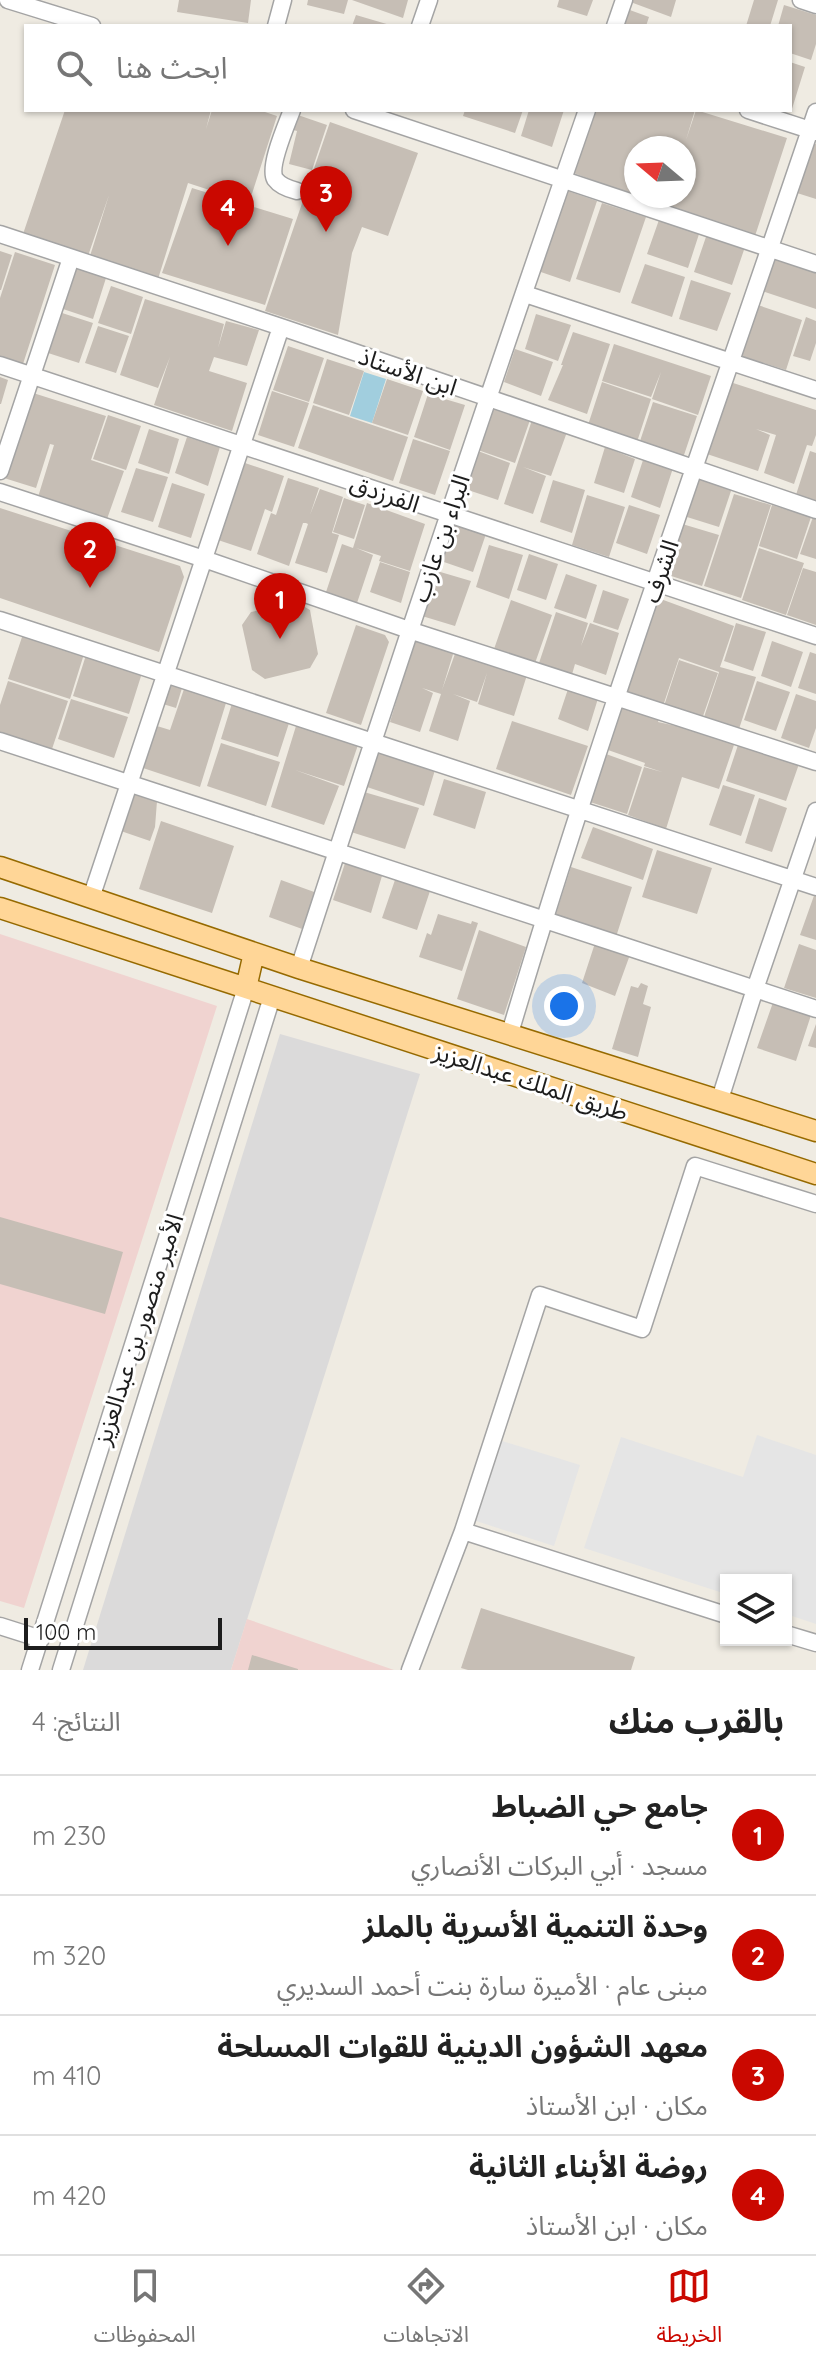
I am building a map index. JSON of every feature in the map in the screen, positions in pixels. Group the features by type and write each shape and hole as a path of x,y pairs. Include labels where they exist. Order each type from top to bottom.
{"main road":[{"name":"طريق الملك عبدالعزيز","path":"0,867 299,968 816,1131"},
{"name":"طريق الملك عبدالعزيز","path":"0,908 816,1174"},
{"path":"225,982 234,946"},
{"path":"246,988 254,953"}],"street":[{"path":"8,0 86,24"},
{"path":"277,24 283,0"},
{"path":"421,24 429,0"},
{"path":"616,24 624,0"},
{"path":"801,0 816,5"},
{"path":"291,112 272,169 276,180 284,187 297,191"},
{"path":"366,112 389,116 562,181 816,264"},
{"name":"البراء بن عازب","path":"299,968 447,514 586,112"},
{"path":"754,112 813,131"},
{"name":"الشرف","path":"510,1033 617,697 813,131 816,112"},
{"name":"ابن الأستاذ","path":"0,234 816,510"},
{"path":"0,471 71,258"},
{"path":"525,294 816,390"},
{"path":"91,898 281,327"},
{"name":"الفرزدق","path":"0,365 816,636"},
{"path":"0,492 409,630 816,762"},
{"path":"0,620 816,887"},
{"path":"0,741 816,1009"},
{"path":"720,1099 816,811"},
{"name":"الأمير منصور بن عبدالعزيز","path":"30,1670 246,988"},
{"name":"الأمير منصور بن عبدالعزيز","path":"61,1670 272,997"},
{"path":"410,1670 463,1531 540,1295 642,1329 695,1166 816,1204"},
{"path":"166,1240 194,1248"},
{"path":"117,1397 144,1407"},
{"path":"463,1531 720,1613"},
{"path":"0,1626 41,1639"},
{"path":"792,1636 816,1643"}],"shaded area":[{"path":"0,934 217,1006 24,1608 0,1601"},
{"path":"280,1034 420,1074 231,1670 83,1670"},
{"path":"757,1435 816,1455 816,1624 792,1616 792,1574 720,1574 720,1592 584,1548 621,1437 743,1477"},
{"path":"499,1440 580,1465 554,1546 473,1520"},
{"path":"247,1619 394,1670 231,1670"}],"water":[{"path":"364,372 386,379 372,423 350,416"}],"building":[{"path":"179,0 251,0 248,23 177,12"},
{"path":"308,0 348,0 344,14 307,5"},
{"path":"352,0 408,0 403,18"},
{"path":"559,0 593,0 587,16 557,7"},
{"path":"625,0 676,0 671,17"},
{"path":"754,0 778,0 771,24 747,24"},
{"path":"784,5 816,15 816,44 811,60 792,54 792,24 779,24"},
{"path":"627,9 649,17 647,24 623,24"},
{"path":"356,15 387,24 353,24"},
{"path":"792,63 805,67 792,109"},
{"path":"64,112 210,112 206,129 211,112 265,112 277,116 249,203 188,183 158,279 90,256 109,195 88,256 23,234"},
{"path":"464,112 522,112 515,133 463,116"},
{"path":"528,112 563,112 552,147 521,136"},
{"path":"590,112 694,112 687,136 624,136 624,192 571,172"},
{"path":"695,112 787,138 755,236 671,208 696,208 696,136 687,136"},
{"path":"295,114 327,125 312,170 289,164 297,131 290,129"},
{"path":"330,122 418,153 388,236 362,227 352,253 338,335 265,311"},
{"path":"813,143 816,144 816,199 797,193"},
{"path":"192,188 293,219 265,305 162,273"},
{"path":"562,189 597,201 570,282 535,270"},
{"path":"602,203 646,217 620,293 576,279"},
{"path":"660,217 700,231 688,268 647,254"},
{"path":"708,231 746,244 732,285 694,272"},
{"path":"0,251 12,255 1,290 0,290"},
{"path":"15,252 55,265 23,364 0,357 0,298"},
{"path":"775,255 816,268 816,309 762,291"},
{"path":"645,264 685,277 672,317 631,303"},
{"path":"76,268 106,278 93,319 63,309"},
{"path":"691,280 731,293 717,331 679,319"},
{"path":"111,286 143,297 131,334 98,323"},
{"path":"145,299 224,324 218,348 226,321 259,330 247,366 214,357 209,371 247,383 232,431 154,405 170,357 158,388 120,375"},
{"path":"755,304 802,320 786,370 738,355"},
{"path":"59,312 93,323 79,363 45,352"},
{"path":"536,314 571,325 558,361 525,349"},
{"path":"806,317 816,321 816,343 810,361 793,356"},
{"path":"98,326 129,336 116,373 85,363"},
{"path":"573,332 610,344 587,414 548,400"},
{"path":"614,344 711,376 698,415 652,399 661,372 651,397 602,381"},
{"path":"288,346 324,358 309,402 273,390"},
{"path":"515,349 553,362 541,396 504,382"},
{"path":"327,359 364,371 349,415 313,403"},
{"path":"0,377 8,380 1,404 0,404"},
{"path":"387,379 423,391 408,435 372,423"},
{"path":"602,382 651,399 637,442 588,425"},
{"path":"730,382 816,410 816,435 812,446 807,445 794,484 764,473 776,435 756,429 770,435 758,471 707,454"},
{"path":"272,391 309,403 294,447 258,435"},
{"path":"30,392 106,416 91,460 124,471 107,519 38,497 54,445 50,444 36,488 4,478"},
{"path":"428,394 465,405 450,450 414,437"},
{"path":"653,402 697,416 683,458 639,444"},
{"path":"313,405 408,437 393,481 298,448"},
{"path":"493,406 530,420 515,463 478,450"},
{"path":"108,415 141,426 126,470 93,459"},
{"path":"532,420 567,432 551,476 523,467 546,476 533,514 504,504"},
{"path":"149,429 179,439 169,474 138,463"},
{"path":"187,437 220,447 208,486 175,473"},
{"path":"413,439 450,451 435,495 399,483"},
{"path":"605,447 635,459 624,493 594,483"},
{"path":"478,451 510,463 498,500 465,489"},
{"path":"810,451 816,453 816,505 795,498"},
{"path":"644,457 673,468 660,508 631,497"},
{"path":"242,462 284,476 272,512 265,509 251,551 218,540"},
{"path":"136,468 168,477 153,522 121,512"},
{"path":"701,474 733,485 719,527 687,517"},
{"path":"288,478 319,488 310,515 320,489 343,497 332,533 339,535 327,573 295,563 306,523 303,523 289,566 257,554 271,513 276,515"},
{"path":"553,480 585,490 572,533 540,522"},
{"path":"172,483 205,494 191,538 158,527"},
{"path":"734,494 771,505 741,598 704,586"},
{"path":"587,495 625,507 609,557 572,545"},
{"path":"344,498 365,505 354,539 333,532"},
{"path":"367,503 425,524 410,571 379,561 381,556 356,548 373,555 357,603 326,592 342,544 353,548"},
{"path":"629,505 660,515 647,554 616,543"},
{"path":"772,505 811,517 797,559 759,546"},
{"path":"0,508 180,566 184,577 159,652 0,598"},
{"path":"816,515 816,559 800,554"},
{"path":"454,523 486,534 473,572 441,561"},
{"path":"679,523 719,535 702,586 662,573"},
{"path":"489,545 523,555 509,599 476,587"},
{"path":"759,548 804,563 786,615 742,600"},
{"path":"529,554 558,564 546,600 517,590"},
{"path":"380,562 410,572 401,603 370,592"},
{"path":"803,568 816,572 816,625 787,615"},
{"path":"437,571 471,581 455,626 422,616"},
{"path":"566,574 597,585 586,619 554,608"},
{"path":"603,590 629,599 618,630 593,622"},
{"path":"658,598 734,626 720,667 756,677 739,729 704,717 719,672 679,658 663,706 626,693"},
{"path":"511,600 552,615 534,666 493,652"},
{"path":"296,602 310,610 318,654 310,668 265,679 252,670 242,625 251,612"},
{"path":"556,612 588,623 581,646 590,623 619,633 606,675 575,664 571,678 538,666"},
{"path":"736,623 766,632 753,671 724,661"},
{"path":"356,625 385,635 389,642 361,725 326,713"},
{"path":"23,634 84,654 70,699 8,679"},
{"path":"415,639 454,651 442,690 456,651 527,675 514,716 478,704 487,673 477,702 453,694 470,701 458,741 429,731 441,694 422,688 433,693 420,732 390,722"},
{"path":"772,641 803,652 791,687 761,676"},
{"path":"810,652 816,654 816,694 798,688"},
{"path":"86,655 142,673 129,714 73,696"},
{"path":"679,660 718,673 702,719 664,706"},
{"path":"8,681 68,701 51,752 0,736 0,705"},
{"path":"757,681 790,692 776,731 744,720"},
{"path":"570,683 600,692 588,731 558,719"},
{"path":"170,684 182,688 176,708 163,704"},
{"path":"184,689 226,703 200,787 143,768 157,726 170,730"},
{"path":"796,694 816,701 816,728 809,748 781,738"},
{"path":"71,699 128,717 114,758 58,739"},
{"path":"233,700 290,720 278,757 221,739"},
{"path":"622,704 660,716 658,722 736,739 719,789 682,777 666,829 628,815 644,767 662,772 608,750"},
{"path":"512,721 588,746 571,795 496,769"},
{"path":"296,726 358,745 344,786 295,770 339,786 324,825 271,807"},
{"path":"221,743 280,762 266,806 207,786"},
{"path":"738,745 799,764 786,801 726,781"},
{"path":"378,751 435,770 424,806 367,787"},
{"path":"606,754 642,767 627,814 590,802"},
{"path":"132,779 158,788 155,827 150,841 115,829"},
{"path":"444,779 486,792 475,829 433,815"},
{"path":"723,785 755,795 741,836 709,825"},
{"path":"364,792 419,808 405,849 351,832"},
{"path":"759,798 787,808 772,852 745,843"},
{"path":"161,821 234,846 212,913 139,889"},
{"path":"593,827 653,849 643,880 581,858"},
{"path":"657,850 712,868 697,914 642,897"},
{"path":"347,857 384,869 371,913 333,900"},
{"path":"571,867 632,887 615,940 554,920"},
{"path":"396,877 431,888 417,930 382,918"},
{"path":"281,880 317,893 305,930 269,917"},
{"path":"816,890 816,940 800,935"},
{"path":"438,914 471,924 472,921 478,923 462,971 419,957"},
{"path":"479,930 526,947 504,1015 457,999"},
{"path":"596,940 631,952 615,996 582,983"},
{"path":"799,944 816,950 816,998 784,988"},
{"path":"641,983 648,986 643,1004 651,1007 638,1057 612,1049 631,986 638,988"},
{"path":"777,991 815,1003 796,1061 757,1048"},
{"path":"816,1024 816,1048 808,1046"},
{"path":"0,1217 123,1252 105,1314 0,1284"},
{"path":"481,1608 635,1657 631,1670 461,1668"},
{"path":"252,1655 298,1669 298,1670 248,1670"}],"place":[{"name":"معهد الشؤون الدينية للقوات المسلحة","path":"326,232"},
{"name":"روضة الأبناء الثانية","path":"228,246"},
{"name":"وحدة التنمية الأسرية بالملز","path":"90,588"},
{"name":"جامع حي الضباط","path":"280,639"}]}
